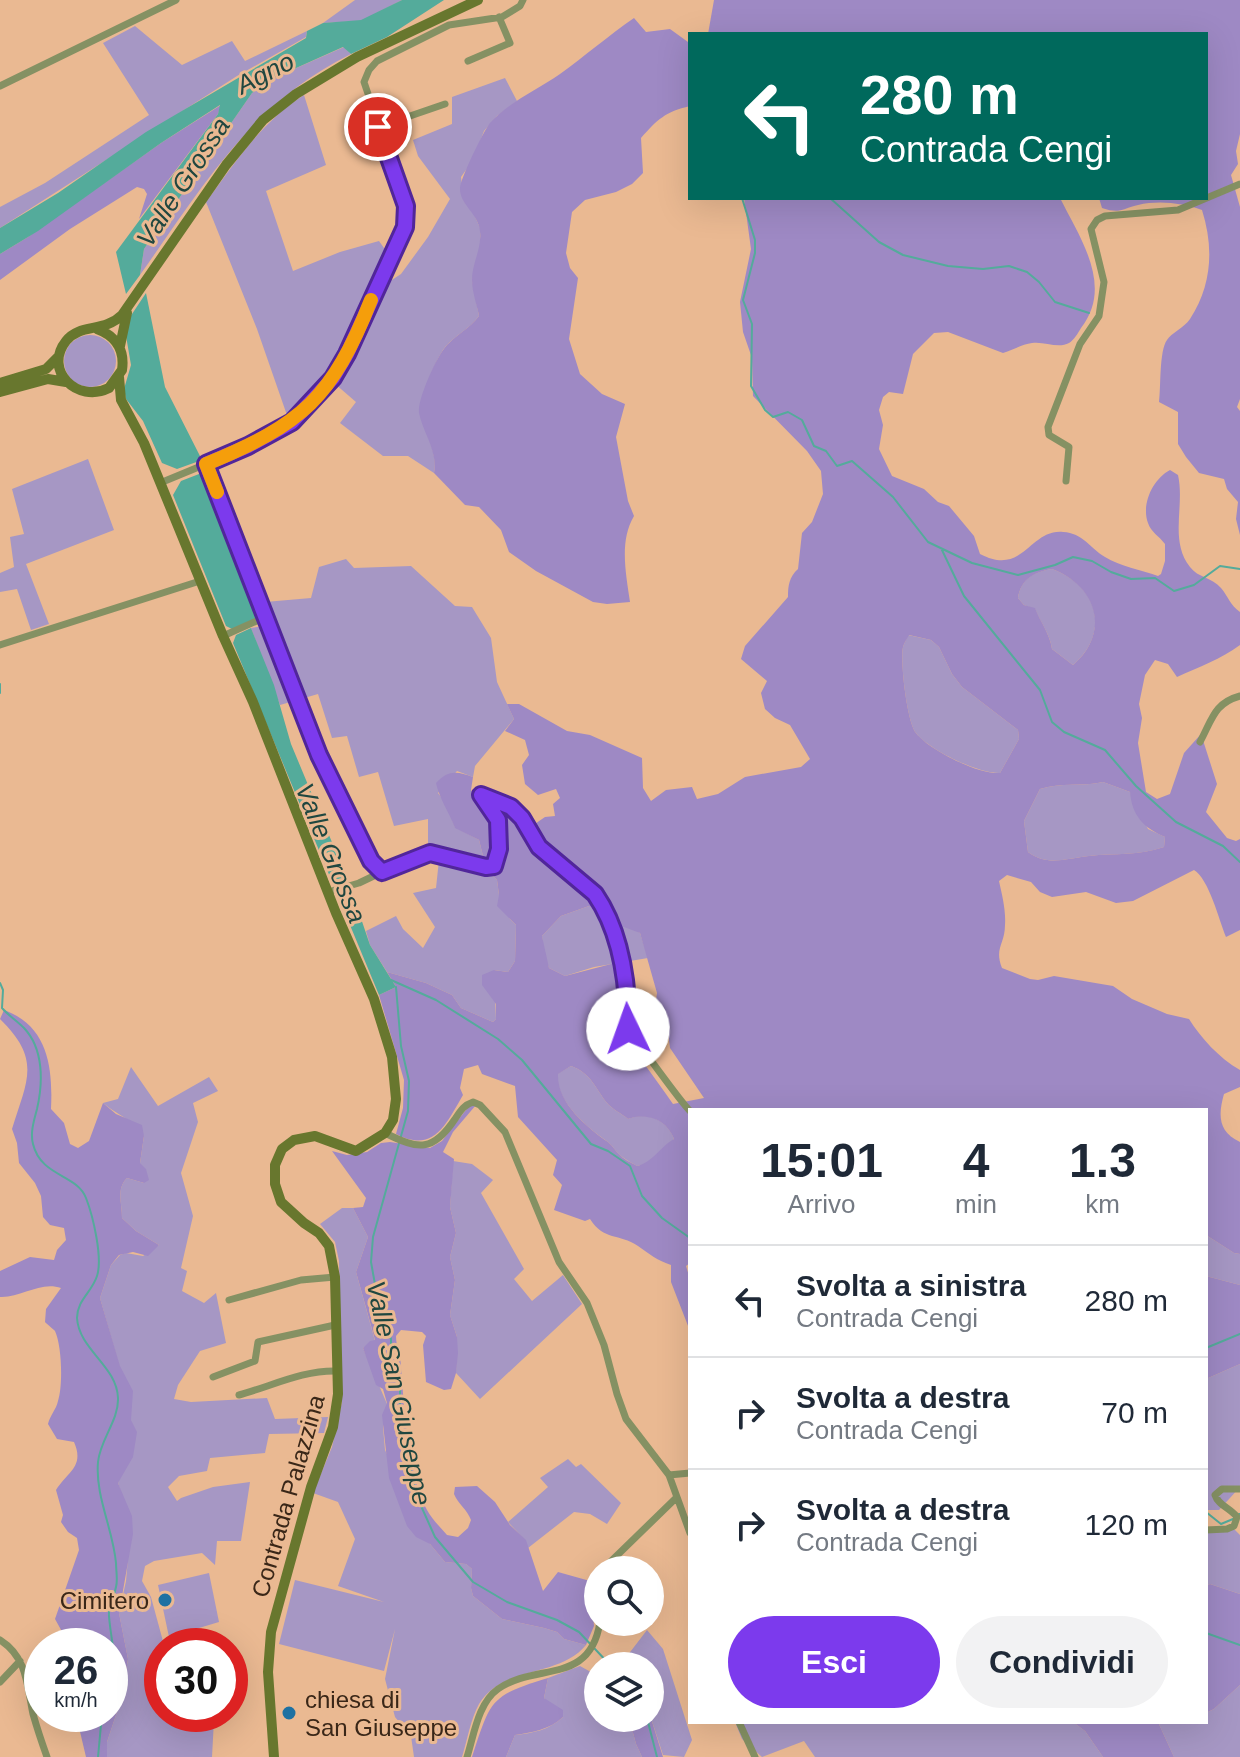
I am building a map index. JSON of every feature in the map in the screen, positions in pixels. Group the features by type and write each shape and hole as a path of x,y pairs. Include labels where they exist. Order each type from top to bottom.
{"street":[{"path":"0,86 176,0"},
{"path":"97,329 114,322 130,306 204,196 263,120 296,94 357,57 478,0"},
{"path":"160,483 248,446 292,422 333,378 347,354 405,227 406,206 364,82 369,70 377,61 449,25 499,17 520,6 523,0"},
{"path":"468,61 510,43 499,17"},
{"path":"378,127 445,104"},
{"path":"1208,197 1240,184"},
{"path":"1066,481 1069,447 1049,435 1048,427 1080,344 1099,316 1104,282 1091,229 1097,220 1105,216 1178,210 1202,200"},
{"path":"130,306 122,328 120,346 123,362 119,377 121,400 144,443 374,999 392,1057 396,1099 393,1120 385,1133 405,1143 426,1145 439,1140 465,1104 473,1102 480,1105 505,1132 559,1262 587,1303 604,1345 626,1419 669,1475 688,1528"},
{"path":"0,383 46,369 73,334 89,329 106,332 120,346"},
{"path":"59,355 61,374 66,382 79,391 95,393 114,401 125,410"},
{"path":"95,393 109,388 119,377"},
{"path":"0,392 42,380 66,382"},
{"path":"206,464 319,755 371,861 382,872"},
{"path":"0,645 200,581"},
{"path":"223,636 261,619 265,611"},
{"path":"1200,742 1219,706 1226,700 1240,696"},
{"path":"328,892 359,883 430,853 486,867 494,866 499,849 498,820 481,795 511,807 522,818 539,847 595,894 601,903 610,921 621,960 628,1029 677,1099 688,1109"},
{"name":"Contrada Palazzina","path":"274,1757 268,1672 271,1632 311,1487 333,1427 338,1394 335,1277 329,1246 319,1233 281,1202 275,1184 275,1165 282,1149 294,1140 315,1136 356,1151 385,1133"},
{"path":"229,1300 301,1280 335,1277"},
{"path":"213,1377 255,1361 258,1342 335,1325"},
{"name":"Contrada Palazzina","path":"239,1395 303,1374 337,1371"},
{"path":"669,1475 688,1473"},
{"path":"1208,1530 1234,1526 1237,1517 1217,1501 1215,1495 1222,1489 1240,1489"},
{"path":"616,1556 676,1498"},
{"path":"467,1757 484,1705 498,1690 571,1666 589,1653 598,1636"},
{"path":"0,1640 16,1653 20,1661 47,1757"},
{"path":"0,1682 20,1661"},
{"path":"740,1724 755,1757"}],"shaded area":[{"path":"355,0 402,0 361,21 323,23"},
{"path":"714,0 1240,0 1240,134 1236,151 1238,164 1231,175 1240,207 1240,399 1237,407 1240,411 1240,535 1236,519 1238,502 1227,489 1224,479 1199,473 1178,444 1178,412 1159,402 1164,345 1190,319 1207,280 1208,238 1202,210 1178,204 1146,203 1113,211 1102,208 1100,200 1208,200 1208,32 708,32"},
{"path":"634,18 646,32 670,29 688,42 688,107 662,117 641,138 643,173 632,184 616,192 585,200 572,212 566,253 570,268 578,278 569,339 580,374 602,394 625,404 616,437 628,501 634,516 625,547 630,602 593,602 536,571 509,552 501,530 479,507 465,505 434,473 434,457 419,413 421,398 438,358 451,341 479,316 472,280 479,247 479,226 462,199 460,189 467,166 490,123"},
{"path":"135,26 182,65 232,41 245,61 307,31 306,37 237,76 0,228 0,207 45,183 149,115 103,43"},
{"path":"344,47 351,54 315,74 284,98 231,150 140,275 144,249 252,93 276,77"},
{"path":"505,78 517,101 484,131 473,160 461,177 464,201 480,228 480,250 472,280 479,316 442,352 425,392 421,417 433,451 434,473 408,456 383,456 340,423 356,402 334,383 349,359 378,289 401,274 450,199 418,156 413,140 452,124 452,97"},
{"path":"304,95 326,165 266,191 293,271 340,252 379,241 389,255 337,364 289,421 257,329 206,202 262,130"},
{"path":"221,105 218,114 139,219 147,194 137,187 70,229 0,280 0,254"},
{"path":"744,200 1061,200 1084,246 1094,279 1090,312 1079,332 1069,343 1029,344 1003,353 948,332 934,333 913,354 903,394 889,392 883,397 879,410 883,425 879,449 892,476 924,489 938,502 949,506 974,536 980,554 995,560 1007,560 1042,537 1063,532 1081,538 1111,560 1158,576 1165,561 1165,544 1149,526 1146,508 1158,479 1170,470 1178,475 1180,487 1179,534 1184,557 1193,571 1217,584 1240,612 1240,645 1225,654 1177,677 1168,664 1155,660 1145,675 1139,704 1142,718 1138,743 1146,792 1157,799 1170,794 1184,753 1201,734 1217,784 1206,812 1227,838 1240,839 1240,930 1226,937 1209,891 1194,870 1133,901 1116,903 1086,892 1052,897 1040,892 1031,882 1007,875 999,881 1005,931 999,956 1002,968 1030,979 1054,976 1113,986 1132,999 1167,1014 1189,1019 1211,1047 1240,1070 1240,1087 1224,1094 1221,1116 1227,1133 1240,1142 1240,1254 1208,1236 1208,1108 688,1108 688,1326 671,1282 671,1265 631,1242 606,1234 590,1219 585,1221 554,1210 562,1185 553,1175 557,1160 518,1117 515,1086 482,1074 478,1065 464,1069 460,1088 463,1095 437,1133 420,1140 396,1134 403,1108 404,1080 379,995 396,987 387,972 426,983 452,995 461,1008 493,1022 496,1019 496,1004 482,985 482,975 494,970 508,972 515,961 516,925 497,906 497,880 486,868 479,840 455,828 436,783 453,773 473,777 471,790 484,805 526,830 545,817 555,816 553,804 560,798 556,789 538,795 525,784 522,765 529,755 525,740 505,731 514,719 507,704 519,704 567,731 590,735 642,758 643,788 651,801 666,790 692,787 697,799 718,794 745,777 801,767 810,759 790,725 765,709 761,693 767,681 741,659 745,646 788,597 790,582 798,569 802,533 812,522 823,494 821,471 807,451 753,396 752,358 743,332 740,302 751,249","holes":["1052,569 1080,587 1094,611 1092,638 1073,665 1052,649 1035,608 1024,605 1018,598 1025,581 1034,574","909,635 931,640 939,647 962,687 1018,730 1019,739 1000,773 980,770 955,760 932,747 916,733 907,705 903,677 902,654","1103,782 1130,792 1136,814 1151,830 1165,837 1164,847 1136,853 1058,860 1035,857 1028,852 1024,821 1040,789","589,906 602,911 608,921 640,933 657,993 655,1007 658,1018 668,1033 670,1048 704,1098 673,1104 611,1023 619,987 615,963 565,976 549,968 542,936 561,916","571,1066 578,1069 614,1109 628,1119 642,1116 656,1119 667,1127 674,1139 648,1161 637,1166 575,1113 562,1095 558,1074"]},
{"path":"90,335 109,342 116,361 109,380 90,387 71,380 64,361 71,342"},
{"path":"88,459 114,530 26,564 49,624 31,630 17,589 0,592 0,573 14,567 10,537 24,534 12,489"},
{"path":"346,559 354,568 411,566 455,606 472,607 491,638 497,682 514,719 475,766 473,777 457,771 438,793 455,827 479,840 486,868 497,880 499,895 516,925 515,961 508,972 494,970 496,1019 493,1022 461,1008 452,995 426,983 387,972 370,945 366,931 396,916 403,929 423,948 435,927 413,893 436,888 439,860 428,856 428,819 394,826 378,772 359,777 347,736 332,738 318,694 280,705 251,628 264,626 268,618 265,602 311,598 319,567"},
{"path":"1052,569 1080,587 1094,611 1092,638 1073,665 1052,649 1035,609 1024,605 1018,598 1029,578"},
{"path":"908,635 931,640 939,647 962,687 1018,730 1019,739 1000,773 980,770 955,760 932,747 916,733 907,705 903,677 902,654"},
{"path":"1103,782 1130,792 1148,829 1165,837 1164,847 1136,853 1058,860 1035,857 1028,852 1024,821 1040,789"},
{"path":"589,906 597,907 640,933 648,958 594,967 565,976 549,968 542,936 561,916"},
{"path":"4,1010 19,1017 39,1037 49,1063 51,1109 64,1123 70,1144 78,1148 89,1141 103,1103 116,1114 142,1125 144,1136 140,1163 146,1169 149,1180 144,1183 127,1178 124,1182 121,1192 122,1218 159,1245 148,1256 133,1252 119,1255 111,1265 100,1298 120,1366 133,1391 131,1420 137,1432 133,1457 118,1483 132,1516 133,1534 119,1613 122,1628 60,1628 55,1619 79,1550 77,1538 61,1522 63,1515 56,1490 73,1469 77,1451 74,1442 57,1439 48,1424 60,1394 61,1366 55,1331 45,1322 46,1309 61,1288 38,1288 0,1297 0,1271 30,1257 54,1260 57,1250 66,1240 64,1228 50,1225 43,1217 41,1196 19,1163 12,1129 26,1083 26,1059 13,1033 0,1019"},
{"path":"571,1066 588,1077 607,1103 628,1119 642,1116 656,1119 667,1127 674,1139 646,1164 637,1166 623,1157 583,1122 562,1095 557,1074"},
{"path":"131,1067 158,1106 209,1077 218,1091 193,1103 198,1122 181,1173 193,1216 181,1268 187,1271 182,1291 204,1303 216,1293 226,1343 200,1351 178,1385 174,1399 191,1402 267,1398 275,1419 328,1417 324,1433 269,1434 265,1453 210,1458 207,1471 179,1476 168,1487 177,1501 213,1487 250,1482 241,1541 217,1541 215,1565 202,1553 154,1561 145,1566 142,1581 151,1597 159,1628 144,1628 144,1732 213,1732 212,1757 107,1757 110,1732 128,1732 128,1628 122,1628 119,1613 128,1558 123,1498 118,1483 131,1407 100,1298 111,1265 120,1255 143,1256 159,1245 122,1218 121,1192 124,1182 127,1178 144,1183 140,1163 144,1136 103,1103 118,1099"},
{"path":"476,1105 453,1132 443,1152 454,1159 450,1207 456,1233 450,1257 455,1280 450,1315 458,1353 451,1389 444,1390 426,1382 423,1345 426,1336 422,1332 401,1330 396,1336 415,1479 427,1510 447,1535 458,1537 468,1528 471,1520 454,1494 455,1487 477,1486 495,1502 510,1525 526,1540 543,1591 558,1572 584,1579 584,1636 590,1636 586,1645 564,1639 557,1632 502,1619 473,1596 472,1569 466,1564 445,1562 430,1544 416,1537 407,1526 389,1478 382,1415 387,1403 383,1389 376,1385 363,1348 375,1340 356,1272 368,1237 353,1208 363,1207 366,1198 332,1151 347,1155 367,1152 381,1143 390,1142 430,1148 442,1141 469,1106"},
{"path":"453,1161 472,1164 493,1180 481,1193 524,1269 514,1279 532,1301 563,1275 582,1304 480,1399 456,1373 457,1337 450,1315 455,1280 450,1257 456,1233 450,1207"},
{"path":"342,1208 353,1208 368,1237 356,1272 375,1341 363,1348 387,1404 383,1427 385,1450 430,1544 445,1562 466,1564 472,1569 473,1596 502,1619 557,1632 564,1639 586,1645 561,1663 516,1677 489,1692 476,1710 462,1757 414,1757 411,1736 395,1717 385,1679 395,1629 384,1671 279,1644 295,1580 384,1602 338,1586 355,1539 338,1502 313,1493 332,1447 342,1402 339,1261 335,1242 320,1224"},
{"path":"1208,1236 1240,1254 1240,1285 1208,1277"},
{"path":"1208,1277 1240,1285 1240,1364 1208,1378"},
{"path":"1240,1364 1240,1487 1219,1510 1208,1510 1208,1378"},
{"path":"568,1459 576,1467 581,1464 621,1503 607,1524 590,1514 574,1512 528,1548 525,1540 508,1522 548,1487 540,1478"},
{"path":"1234,1529 1240,1535 1240,1594 1208,1585 1208,1530"},
{"path":"209,1573 219,1622 199,1628 167,1628 158,1585"},
{"path":"1208,1585 1240,1594 1240,1685 1208,1712"},
{"path":"642,1636 652,1636 664,1652 630,1652"},
{"path":"664,1652 692,1740 684,1757 663,1755 656,1732 664,1732"},
{"path":"580,1666 584,1668 584,1732 633,1732 642,1757 506,1757 515,1735 540,1730 563,1717 544,1698 548,1678"},
{"path":"548,1678 544,1698 563,1710 563,1717 546,1728 515,1735 506,1757 472,1757 495,1703 514,1690"},
{"path":"1240,1685 1240,1757 1174,1757 1159,1724 1208,1724 1208,1712"},
{"path":"736,1724 1076,1724 1085,1731 1103,1757 815,1757 804,1741 762,1757 742,1739"},
{"path":"1076,1724 1159,1724 1174,1757 1103,1757 1085,1731"},
{"path":"80,1732 110,1732 107,1757 86,1757"},
{"path":"633,1732 655,1732 663,1757 642,1757"}],"water":[{"name":"Agno","path":"402,0 444,0 387,37 351,54 343,47 276,77 252,93 144,249 140,275 126,294 116,252 218,114 220,105 0,254 0,228 58,193 146,132 306,38 307,31 323,23 361,20"},
{"path":"146,293 165,387 202,460 177,469 162,463 143,421 126,399 124,389 131,365 125,330"},
{"path":"199,474 207,477 258,608 256,619 232,629 226,626 173,495 181,481"},
{"path":"251,628 274,685 291,744 349,883 370,945 396,987 379,995 233,643 236,635"}],"waterway":[{"path":"743,200 755,240 755,253 743,300 752,324 751,386 765,410 773,417 788,412 802,420 814,446 826,451 837,466 852,461 893,497 928,542 972,563 1018,575 1073,557 1092,561 1131,579 1155,578 1174,591 1194,585 1220,566 1240,569"},
{"path":"832,200 879,242 903,255 948,266 983,269 1009,266 1027,272 1055,302 1089,313"},
{"path":"941,548 964,596 1040,690 1052,722 1064,732 1105,750 1136,786 1176,822 1223,846 1240,862"},
{"path":"0,684 0,693"},
{"name":"Valle Grossa","path":"391,980 436,1000 498,1039 522,1060 591,1144 630,1166 642,1196 662,1218 688,1237"},
{"path":"0,983 3,990 2,1008 31,1036 38,1056 40,1088 32,1131 37,1155 43,1163 81,1190 89,1206 96,1237 99,1268 92,1287 79,1306 77,1318 84,1340 111,1376 118,1398 116,1414 98,1462 99,1487 117,1575 109,1612 111,1628"},
{"name":"Valle San Giuseppe","path":"396,987 401,1046 409,1081 408,1111 373,1237 371,1262 381,1318 391,1339 391,1362 400,1389 400,1425 417,1497 435,1537 473,1582 507,1602 557,1620 579,1632 598,1652"},
{"path":"1208,1347 1240,1334"},
{"name":"Valle Grossa","path":"1208,1514 1221,1524 1233,1519"},
{"path":"1208,1634 1240,1645"},
{"path":"98,1757 100,1732"},
{"name":"Valle San Giuseppe","path":"651,1732 657,1757"}],"slow traffic":[{"path":"217,492 206,464 259,440 300,415 333,378 371,300"}],"place":[{"name":"Cimitero","path":"165,1600"},
{"name":"chiesa di San Giuseppe","path":"289,1713"}],"route":[{"path":"378,127 406,206 405,227 347,354 333,378 292,422 206,464 319,755 371,861 382,872 430,853 486,867 494,866 499,849 498,820 481,795 511,807 522,818 534,842 595,894 601,903 610,921 621,960 628,1029"}]}
